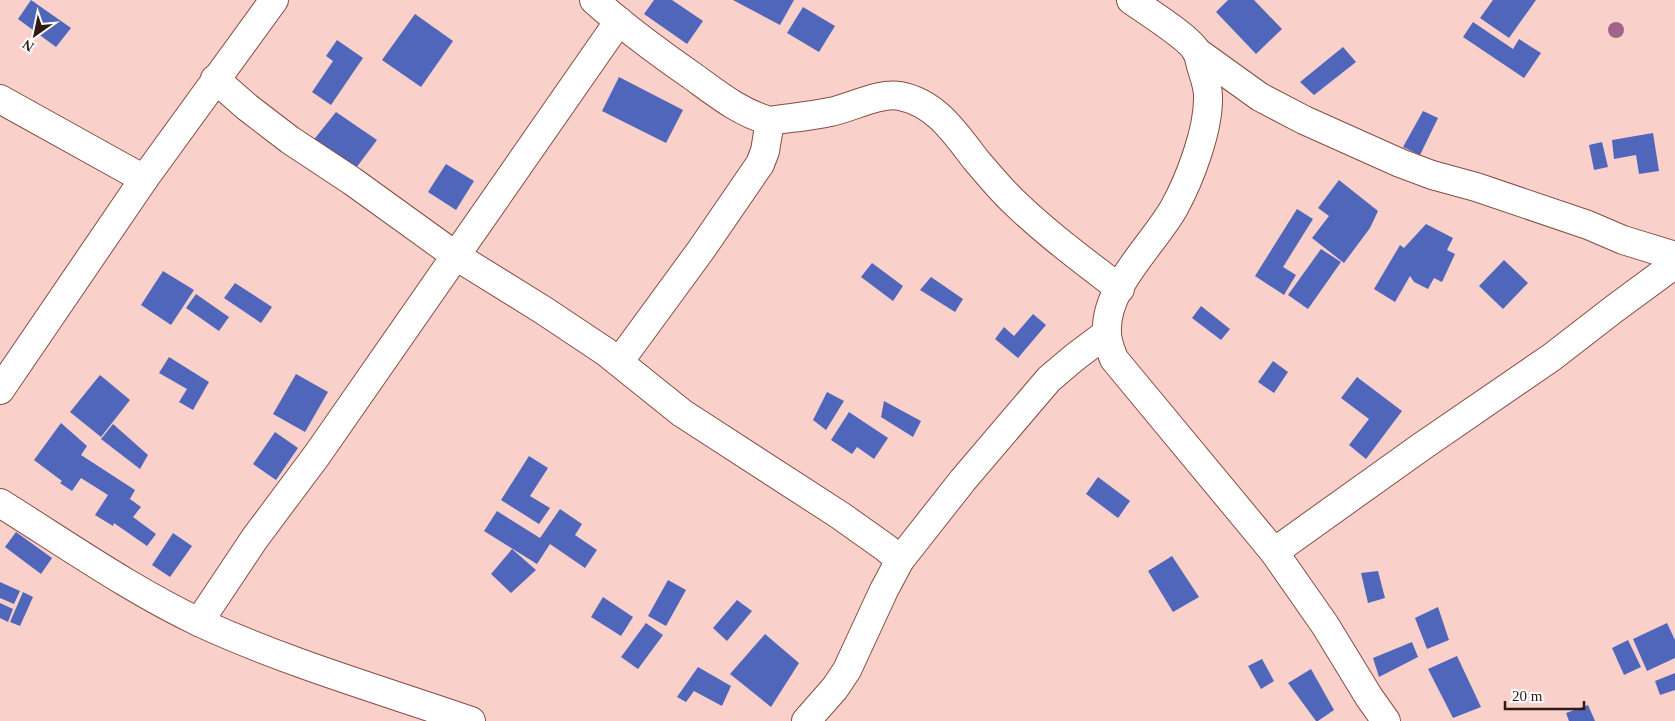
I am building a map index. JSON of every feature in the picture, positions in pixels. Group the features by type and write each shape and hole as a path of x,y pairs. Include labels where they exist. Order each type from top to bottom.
{"street":[{"path":"0,390 144,179 274,0"},
{"path":"594,0 619,22 728,102 770,121 831,112 885,96 899,96 929,107 948,124 1012,201 1042,228 1120,289"},
{"path":"1132,0 1260,97 1304,120 1432,175 1476,187 1588,225 1623,240 1675,256"},
{"path":"199,622 250,545 318,455 619,22"},
{"path":"1196,50 1208,95 1203,136 1174,208 1126,275 1114,297 1108,317 1107,334 1114,359 1274,552 1326,624 1386,721"},
{"path":"215,79 247,107 290,140 456,256 606,352 682,413 841,516 900,560"},
{"path":"0,99 144,179"},
{"path":"619,362 701,250 760,164 765,151 770,121"},
{"path":"1274,552 1421,447 1552,357 1614,308 1675,264"},
{"path":"806,721 835,688 847,670 900,560 963,480 1049,379 1107,334"},
{"path":"0,503 128,583 199,622 273,652 471,721"}],"building":[{"path":"31,0 71,28 56,47 18,19"},
{"path":"654,0 672,0 703,21 687,44 644,14"},
{"path":"733,0 794,0 780,25"},
{"path":"1228,0 1254,0 1282,29 1256,54 1216,12"},
{"path":"1493,0 1536,0 1509,38 1480,18"},
{"path":"803,7 835,26 819,52 787,33"},
{"path":"415,14 453,41 421,87 382,60"},
{"path":"1473,22 1513,49 1519,39 1541,53 1524,78 1463,37"},
{"path":"337,40 363,58 331,105 312,92 333,61 326,56"},
{"path":"1343,47 1356,62 1314,95 1300,82"},
{"path":"619,77 683,110 666,143 602,111"},
{"path":"1423,111 1438,118 1420,155 1403,147"},
{"path":"336,112 377,140 353,172 312,142"},
{"path":"1653,133 1659,171 1639,174 1636,155 1614,159 1612,140"},
{"path":"1602,142 1608,167 1594,170 1589,145"},
{"path":"446,164 474,181 456,210 428,192"},
{"path":"1339,180 1378,211 1370,228 1344,263 1312,238 1329,216 1318,208"},
{"path":"1297,209 1313,219 1283,267 1296,275 1284,295 1255,276"},
{"path":"1426,224 1453,238 1447,250 1455,254 1442,282 1434,278 1428,289 1414,282 1410,276 1395,302 1374,289 1400,245 1404,248"},
{"path":"1321,249 1341,262 1308,309 1288,295"},
{"path":"1504,260 1528,283 1503,309 1479,286"},
{"path":"872,263 903,286 893,301 861,277"},
{"path":"163,271 194,290 171,325 141,305"},
{"path":"931,277 963,299 955,312 920,290"},
{"path":"235,283 272,307 261,323 224,298"},
{"path":"196,294 229,317 219,331 186,308"},
{"path":"1201,306 1230,329 1221,340 1192,318"},
{"path":"1033,314 1046,325 1018,358 995,339 1004,327 1014,336"},
{"path":"169,357 209,382 193,410 179,402 187,389 159,373"},
{"path":"1273,361 1288,372 1274,393 1258,382"},
{"path":"296,374 328,392 305,432 273,414"},
{"path":"100,375 130,400 101,437 70,412"},
{"path":"1357,377 1402,411 1366,459 1349,445 1369,419 1341,398"},
{"path":"827,392 844,401 826,430 813,420"},
{"path":"884,401 921,421 913,437 881,417"},
{"path":"849,412 888,438 874,459 857,447 852,454 831,440"},
{"path":"61,423 87,446 81,455 135,490 127,504 130,499 141,507 133,517 156,534 147,546 114,523 113,526 95,515 108,495 81,478 72,491 34,460"},
{"path":"113,424 148,455 140,469 101,439"},
{"path":"275,432 298,448 276,480 253,464"},
{"path":"529,456 548,468 530,496 550,508 539,524 501,500"},
{"path":"1098,477 1130,501 1118,518 1086,494"},
{"path":"560,509 582,524 575,535 597,550 585,568 550,544 537,564 484,531 497,511 540,538"},
{"path":"16,532 52,558 41,574 5,547"},
{"path":"173,533 192,546 170,577 152,565"},
{"path":"512,549 536,570 511,593 491,574"},
{"path":"1172,556 1199,597 1173,612 1148,571"},
{"path":"1378,571 1385,598 1368,603 1361,573"},
{"path":"668,580 686,590 666,626 648,616"},
{"path":"0,582 20,591 14,604 0,598"},
{"path":"23,592 33,597 20,626 10,622"},
{"path":"603,597 633,617 621,636 591,617"},
{"path":"737,600 752,611 727,641 713,628"},
{"path":"0,603 13,609 8,622 0,618"},
{"path":"1438,607 1449,640 1427,649 1415,618"},
{"path":"646,623 663,635 638,669 621,657"},
{"path":"1667,623 1675,640 1675,658 1647,671 1633,639"},
{"path":"765,634 799,663 771,707 730,674"},
{"path":"1628,640 1641,667 1624,675 1612,648"},
{"path":"1412,642 1418,657 1379,677 1373,658"},
{"path":"1457,656 1481,707 1453,718 1428,669"},
{"path":"1262,659 1274,681 1261,689 1248,666"},
{"path":"698,667 731,686 722,706 694,691 686,702 677,697"},
{"path":"1311,669 1334,710 1318,721 1316,721 1288,683"},
{"path":"1675,673 1675,690 1660,695 1655,681"},
{"path":"1588,705 1595,721 1569,721 1566,713"}]}
